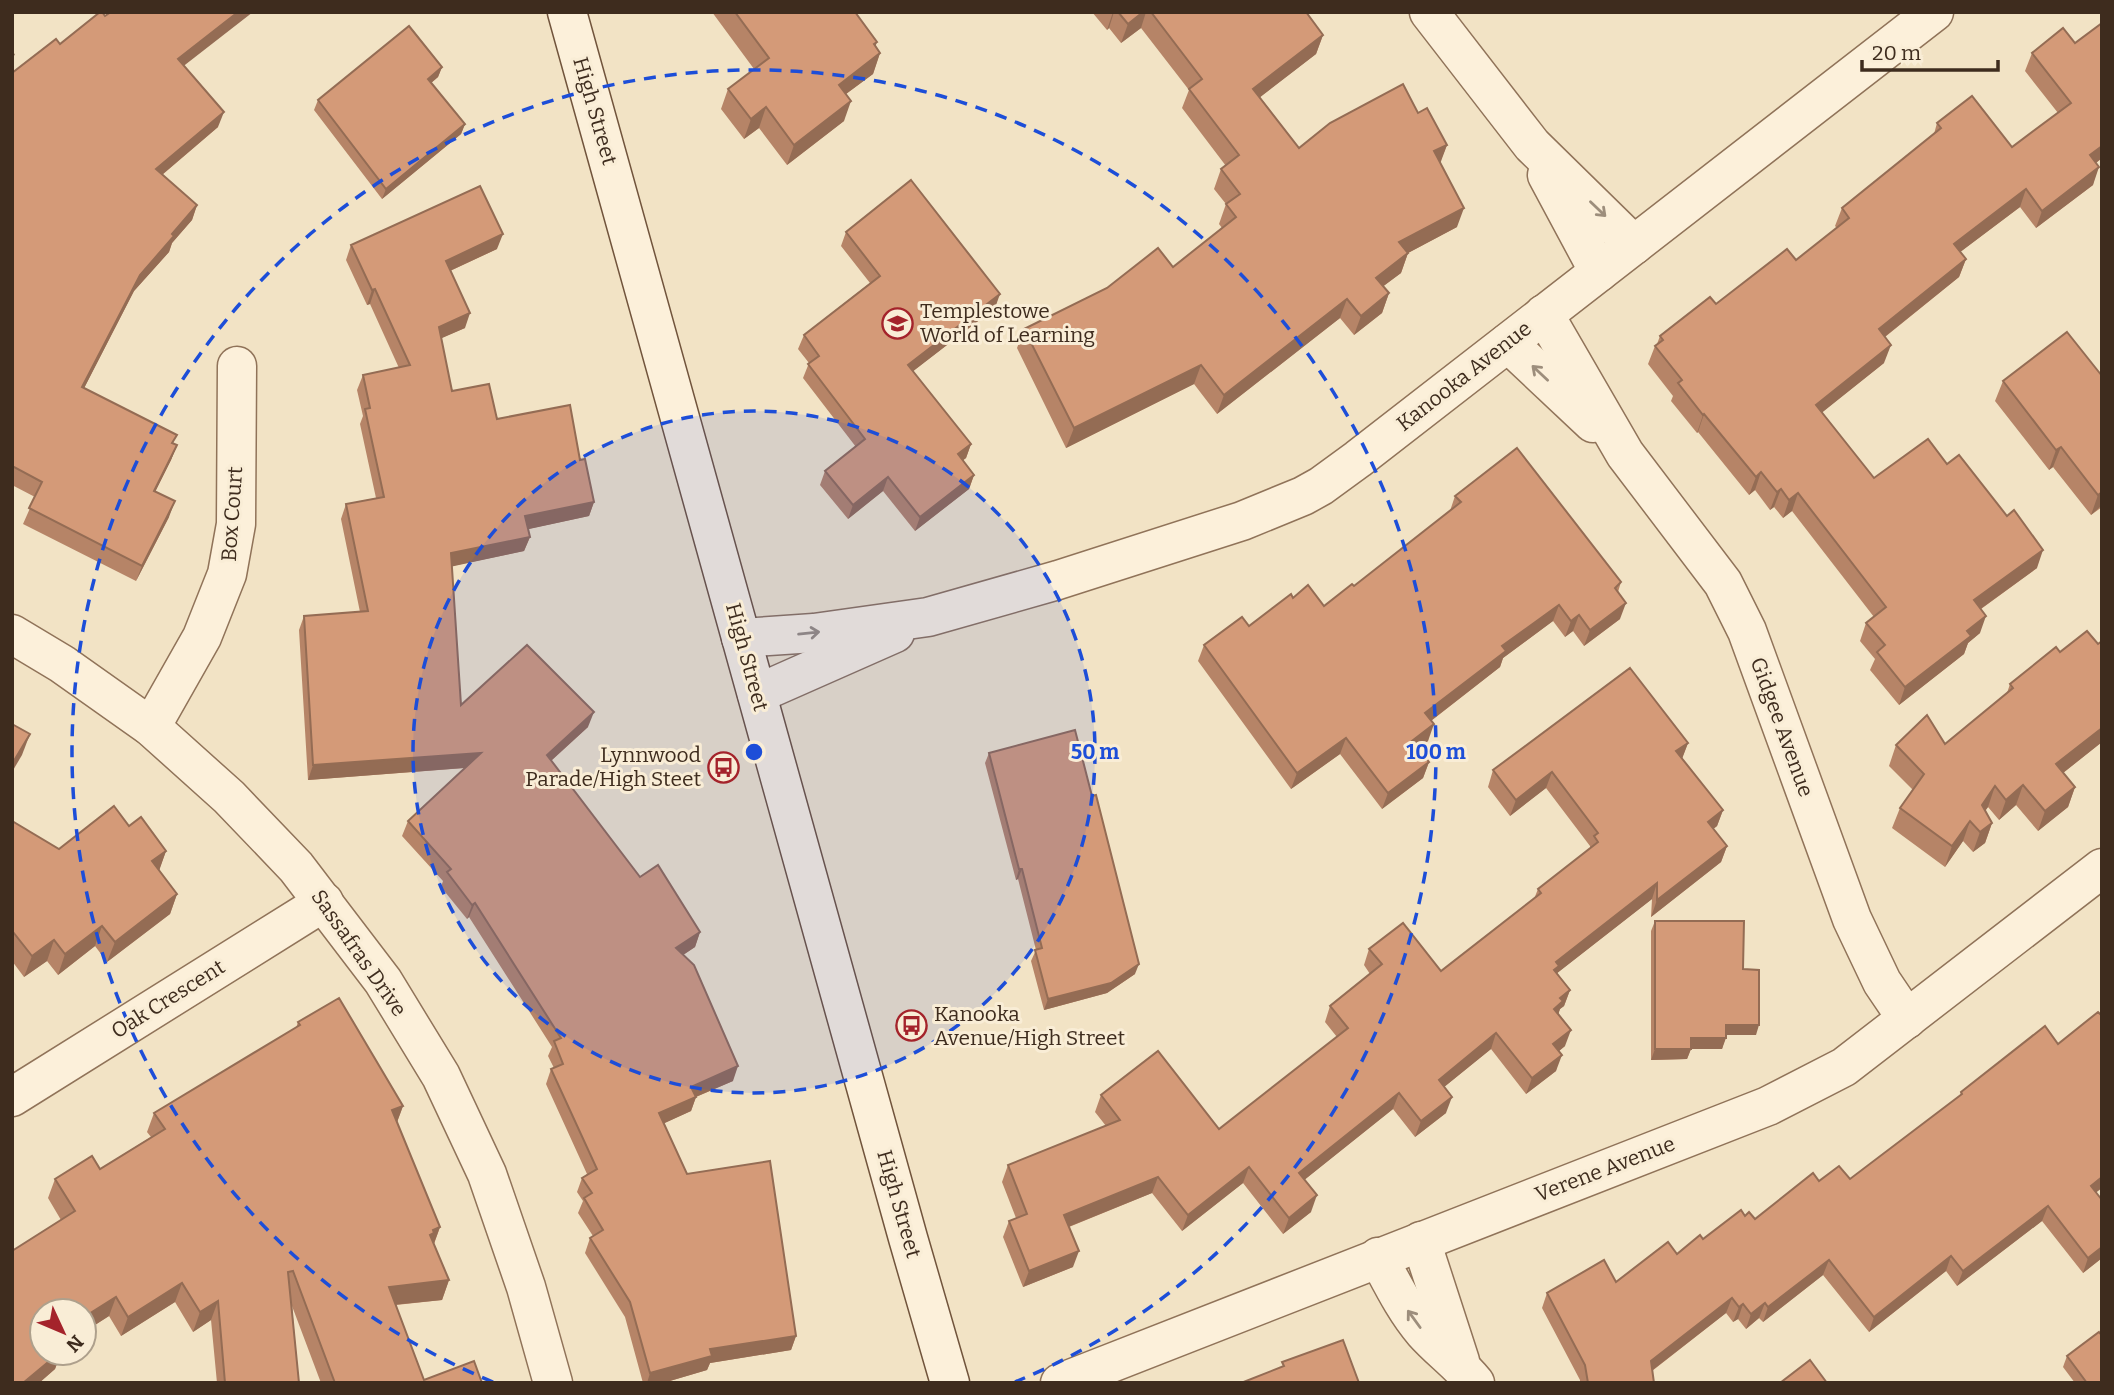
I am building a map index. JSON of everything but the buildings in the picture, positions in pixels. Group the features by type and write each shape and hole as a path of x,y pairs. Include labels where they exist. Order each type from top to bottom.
{"street":[{"name":"High Street","path":"567,12 950,1383"},
{"path":"1429,12 1532,145 1634,245"},
{"name":"Kanooka Avenue","path":"741,638 814,633 928,617 1058,580 1242,521 1303,496 1349,465 1934,12"},
{"path":"1532,145 1599,271"},
{"name":"Gidgee Avenue","path":"1544,314 1625,454 1708,561 1735,604 1852,919 1882,982 1907,1019"},
{"name":"Gidgee Avenue","path":"1508,343 1625,454"},
{"name":"Box Court","path":"150,727 202,637 227,574 236,524 237,366"},
{"name":"Kanooka Avenue","path":"757,694 928,617"},
{"name":"Sassafras Drive","path":"12,634 62,664 150,727 229,797 296,867 383,981 442,1076 487,1174 526,1287 553,1383"},
{"name":"Verene Avenue","path":"1060,1383 1768,1106 1844,1067 2102,868"},
{"name":"Oak Crescent","path":"12,1097 324,902"},
{"path":"1421,1241 1468,1375"},
{"path":"1378,1257 1407,1310 1425,1333 1468,1375"}],"place":[{"name":"Templestowe World of Learning","path":"897,323"},
{"name":"Lynnwood Parade/High Steet","path":"724,767"},
{"name":"Kanooka Avenue/High Street","path":"911,1026"}]}
